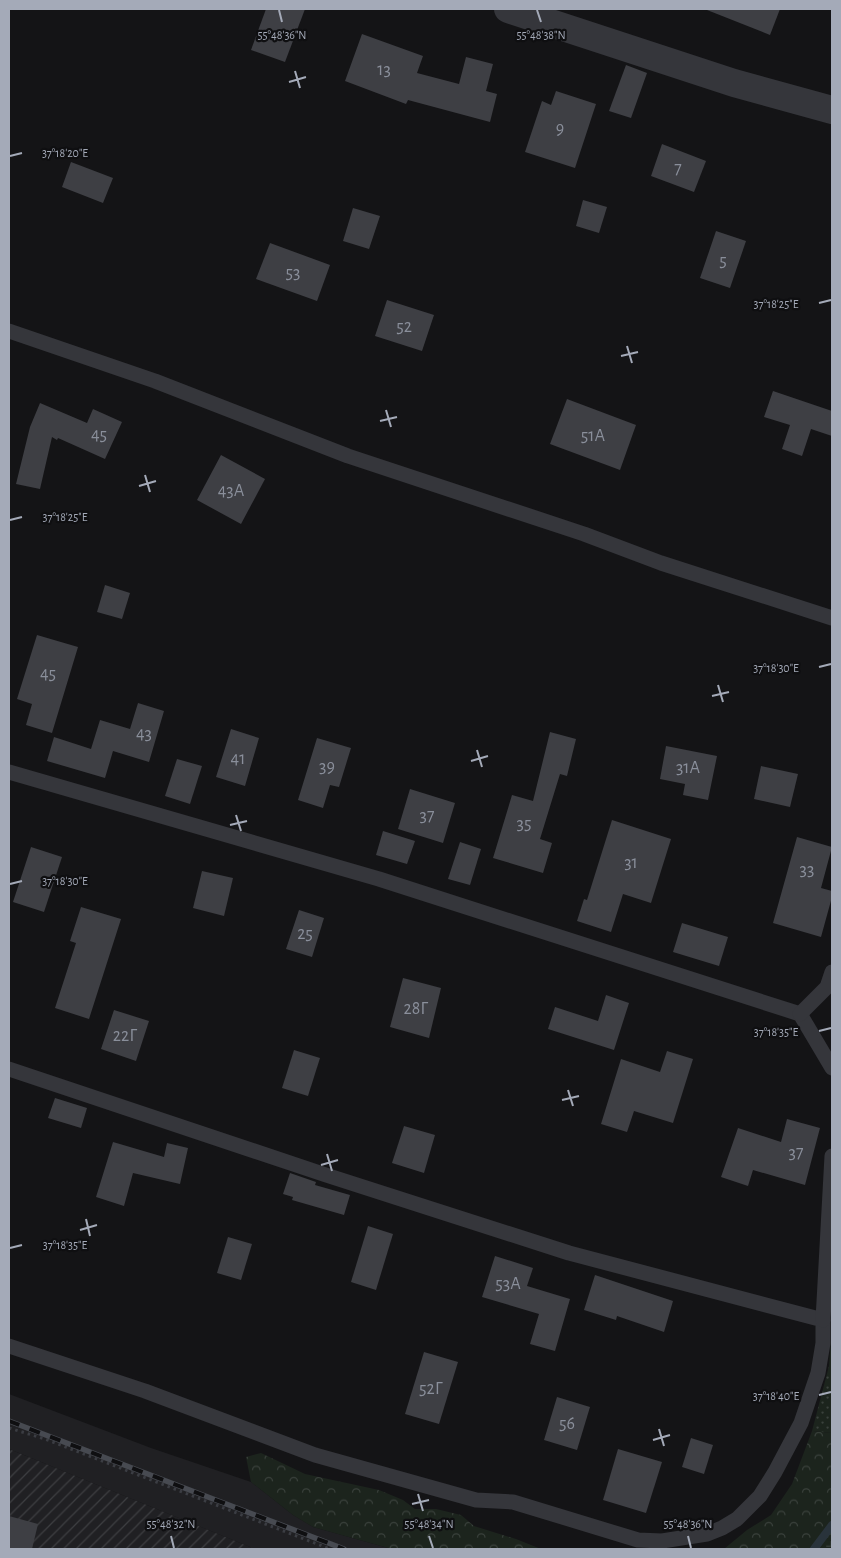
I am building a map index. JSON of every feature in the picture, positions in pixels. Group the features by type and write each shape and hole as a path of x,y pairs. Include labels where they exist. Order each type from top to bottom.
{"street":[{"path":"508,9 734,83 832,110"}],"lane":[{"path":"9,331 155,381 348,456 584,534 661,563 832,618"},
{"path":"9,772 379,879 800,1014 832,1068"},
{"path":"800,1014 826,987 832,972"},
{"path":"9,1068 326,1175 569,1253 823,1320"},
{"path":"9,1346 145,1391 315,1455 476,1500 513,1502 638,1540 662,1541 707,1534 737,1519 760,1496 801,1423 818,1372 823,1343 832,1156"}],"path":[{"path":"9,1428 45,1439 330,1549"}],"shaded area":[{"path":"9,1394 151,1448 251,1482 293,1515 313,1527 392,1549 255,1549 9,1449"},
{"path":"9,1449 255,1549 9,1549"}],"green space":[{"path":"832,1327 832,1433 812,1431 829,1366"},
{"path":"812,1431 832,1433 832,1541 821,1540 814,1549 724,1549 747,1530 771,1515 792,1484"},
{"path":"261,1453 305,1474 379,1490 403,1500 415,1509 436,1509 461,1515 474,1526 541,1549 392,1549 313,1527 293,1515 251,1482 246,1457"},
{"path":"821,1539 832,1541 832,1549 814,1549"}],"building":[{"path":"266,9 305,9 285,62 251,50"},
{"path":"707,9 780,9 770,35"},
{"path":"362,34 423,56 417,73 459,84 466,57 493,64 486,91 497,94 490,122 408,100 406,104 345,81"},
{"path":"626,65 647,73 631,118 609,111"},
{"path":"556,91 596,104 575,168 525,152 542,101 551,105"},
{"path":"662,144 706,161 694,192 651,176"},
{"path":"71,162 113,178 103,203 62,187"},
{"path":"583,200 607,207 599,233 576,226"},
{"path":"353,208 380,216 369,249 343,241"},
{"path":"716,231 746,241 730,288 700,278"},
{"path":"270,243 330,265 317,301 256,279"},
{"path":"387,300 434,315 422,351 375,336"},
{"path":"773,391 832,411 832,436 811,429 802,456 782,449 790,425 764,417"},
{"path":"567,399 636,425 620,470 550,444"},
{"path":"40,403 87,423 93,409 122,422 105,459 52,437 40,489 16,484 30,427"},
{"path":"221,455 265,479 241,524 197,500"},
{"path":"105,585 130,593 122,619 97,612"},
{"path":"37,635 78,647 52,733 26,725 32,704 17,699"},
{"path":"138,703 164,711 149,762 113,751 105,778 47,761 54,737 91,749 100,720 130,729"},
{"path":"231,729 259,738 245,786 216,777"},
{"path":"550,732 576,739 567,776 560,774 540,839 552,843 543,873 493,858 512,795 533,801"},
{"path":"317,738 351,748 339,787 330,785 323,808 298,800"},
{"path":"666,746 717,756 708,800 683,795 685,784 660,779"},
{"path":"177,759 202,766 190,804 165,796"},
{"path":"761,766 798,774 790,807 754,799"},
{"path":"410,789 455,803 443,843 398,829"},
{"path":"612,820 671,839 651,903 623,894 611,932 577,921 584,899 587,900"},
{"path":"383,831 415,841 407,864 376,855"},
{"path":"797,837 832,847 821,888 832,891 832,897 821,937 773,923"},
{"path":"460,842 481,849 470,885 448,879"},
{"path":"31,847 62,857 44,912 13,902"},
{"path":"202,871 233,878 224,916 193,908"},
{"path":"81,907 121,919 89,1019 55,1008 76,943 70,941"},
{"path":"299,910 324,918 312,957 286,949"},
{"path":"682,923 728,937 719,966 673,952"},
{"path":"403,978 441,988 429,1038 390,1027"},
{"path":"606,995 629,1003 614,1050 548,1029 555,1007 598,1021"},
{"path":"114,1010 149,1021 136,1061 101,1049"},
{"path":"294,1050 320,1058 308,1096 282,1088"},
{"path":"667,1051 693,1059 673,1123 634,1111 627,1132 601,1124 621,1059 660,1072"},
{"path":"55,1098 87,1108 81,1128 48,1118"},
{"path":"787,1119 820,1128 805,1185 753,1170 748,1186 721,1177 738,1128 781,1142"},
{"path":"404,1126 435,1135 424,1173 392,1163"},
{"path":"113,1142 164,1157 167,1143 188,1148 180,1184 133,1173 124,1206 96,1197"},
{"path":"290,1173 316,1182 315,1185 350,1195 344,1215 292,1200 293,1197 283,1194"},
{"path":"368,1226 393,1234 376,1290 351,1282"},
{"path":"228,1237 252,1244 241,1280 217,1273"},
{"path":"495,1256 533,1268 527,1286 570,1299 555,1351 530,1344 539,1314 482,1297"},
{"path":"595,1275 673,1301 664,1332 617,1316 616,1320 584,1310"},
{"path":"424,1352 458,1362 439,1424 405,1414"},
{"path":"557,1397 590,1407 577,1450 544,1440"},
{"path":"691,1438 713,1445 704,1474 682,1467"},
{"path":"618,1449 662,1462 646,1513 603,1500"},
{"path":"9,1516 38,1524 32,1549 9,1549"}],"waterway":[{"path":"814,1549 832,1525"}],"railway":[{"path":"9,1421 344,1549"}]}
